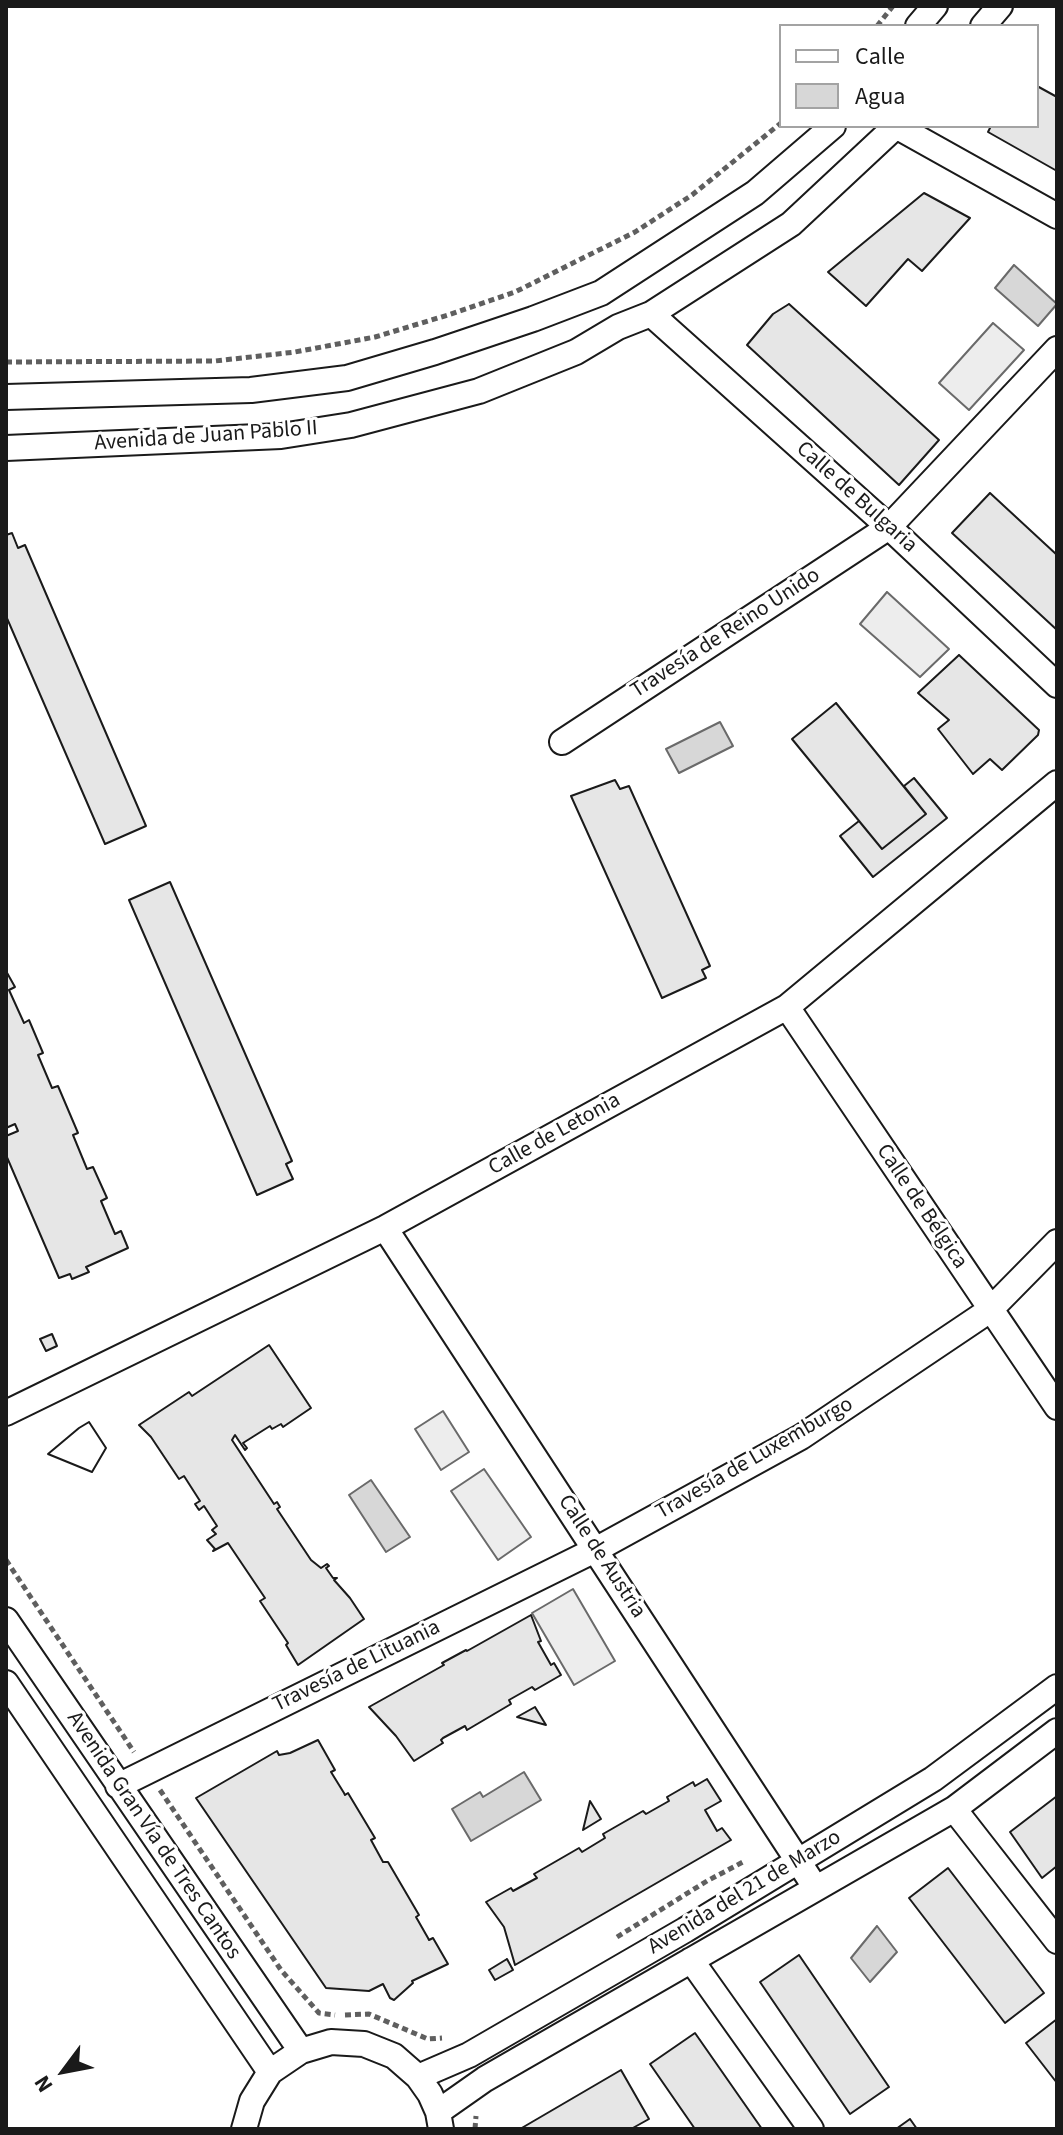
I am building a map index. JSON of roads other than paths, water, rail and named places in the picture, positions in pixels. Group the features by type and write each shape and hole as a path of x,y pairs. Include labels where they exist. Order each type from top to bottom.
{"street":[{"path":"920,24 935,6"},
{"path":"985,24 1000,6"},
{"name":"Avenida de Juan Pablo II","path":"6,397 251,390 347,378 435,352 601,293 755,193 831,128"},
{"name":"Avenida de Juan Pablo II","path":"6,448 281,436 351,425 479,391 576,352 618,327 651,314 791,224 894,128"},
{"path":"900,128 1057,216"},
{"name":"Calle de Bulgaria","path":"651,314 889,527 1057,685"},
{"name":"Travesía de Reino Unido","path":"562,742 889,527 1057,349"},
{"name":"Calle de Letonia","path":"6,1413 385,1228 787,1007 1057,783"},
{"name":"Calle de Bélgica","path":"787,1007 1057,1407"},
{"name":"Calle de Austria","path":"385,1228 815,1887"},
{"name":"Travesía de Luxemburgo","path":"597,1549 801,1437 990,1310 1057,1242"},
{"name":"Travesía de Lituania","path":"118,1786 597,1549"},
{"name":"Avenida Gran Vía de Tres Cantos","path":"6,1620 301,2051"},
{"name":"Avenida Gran Vía de Tres Cantos","path":"6,1683 270,2072"},
{"name":"Avenida del 21 de Marzo","path":"418,2077 469,2055 685,1930 933,1779 1057,1687"},
{"name":"Avenida del 21 de Marzo","path":"439,2121 485,2079 954,1809 1057,1731"},
{"path":"954,1809 1057,1941"},
{"path":"691,1960 811,2129"},
{"path":"244,2129 252,2101 270,2072 301,2051 331,2042 364,2044 394,2056 418,2077 439,2121"}],"water":[{"path":"1014,265 1057,304 1038,326 995,288"},
{"path":"720,722 733,746 679,773 666,749"},
{"path":"371,1480 410,1537 386,1552 349,1495"},
{"path":"524,1772 541,1800 471,1841 452,1809 480,1792 483,1797"},
{"path":"877,1926 897,1952 870,1982 851,1958"}]}
